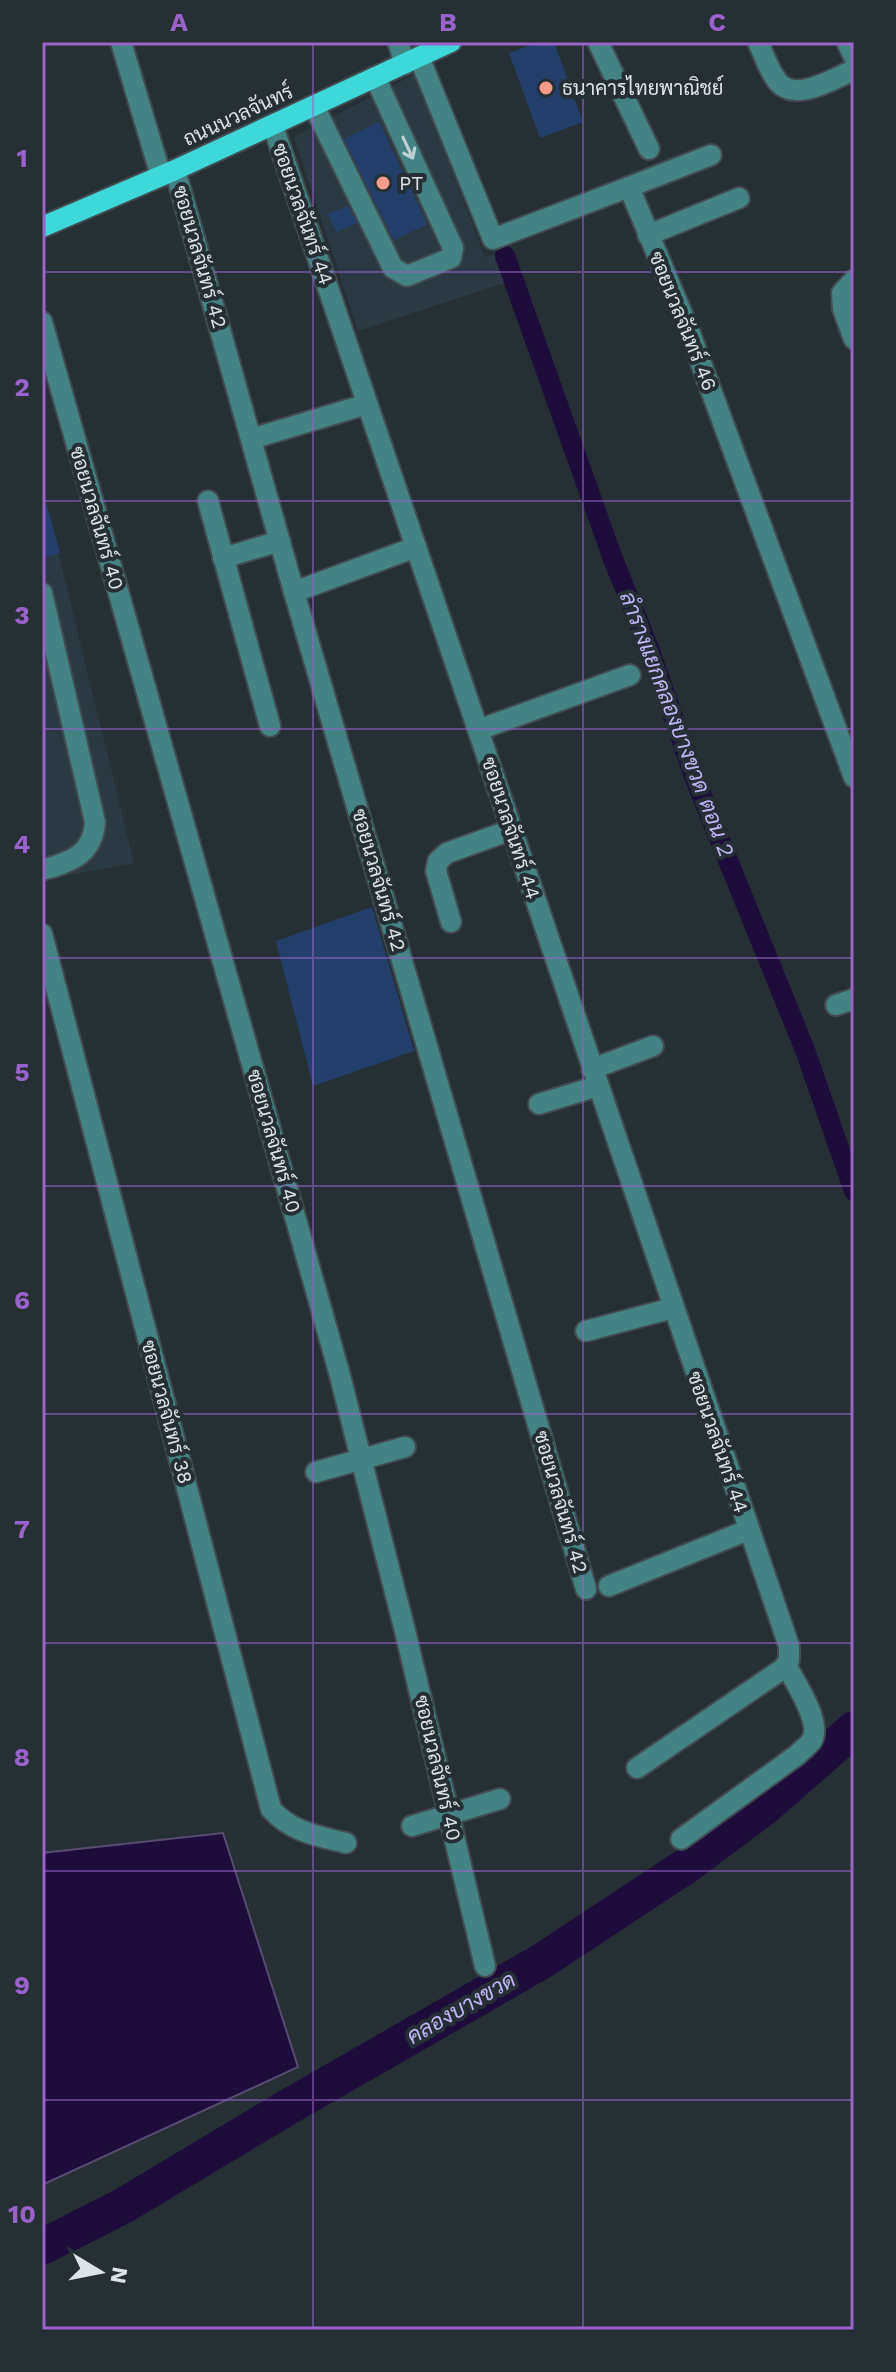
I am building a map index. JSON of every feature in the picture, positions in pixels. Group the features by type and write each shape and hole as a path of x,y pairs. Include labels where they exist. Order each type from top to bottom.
{"main road":[{"name":"ถนนนวลจันทร์","path":"42,227 273,126 443,44"}],"street":[{"name":"ซอยนวลจันทร์ 42","path":"121,42 168,173 251,439 586,1589"},
{"path":"398,42 412,60 493,239 711,155"},
{"path":"598,42 649,149"},
{"path":"758,42 776,78 782,86 793,91 808,89 854,70"},
{"path":"847,42 854,57"},
{"path":"314,106 393,268 407,276 451,258 453,248 375,77"},
{"name":"ซอยนวลจันทร์ 44","path":"273,126 789,1646 790,1657 786,1665"},
{"name":"ซอยนวลจันทร์ 46","path":"629,187 688,328 854,777"},
{"path":"648,235 739,198"},
{"path":"854,280 842,293 843,309 854,339"},
{"name":"ซอยนวลจันทร์ 40","path":"42,322 339,1372 485,1966"},
{"path":"251,439 367,404"},
{"path":"208,501 270,726"},
{"path":"223,558 280,541"},
{"path":"294,592 416,547"},
{"path":"42,593 95,822 92,841 81,853 42,870"},
{"path":"478,730 630,675"},
{"path":"451,922 436,871 438,861 447,853 511,830"},
{"name":"ซอยนวลจันทร์ 38","path":"42,934 271,1809 299,1831 346,1843"},
{"path":"539,1104 653,1046"},
{"path":"586,1331 673,1308"},
{"path":"316,1472 405,1447"},
{"path":"609,1586 748,1530"},
{"path":"637,1768 786,1665 811,1712 812,1740 797,1755 681,1839"},
{"path":"412,1826 500,1799"}],"shaded area":[{"path":"415,74 485,257 498,253 507,282 358,331 294,137"},
{"path":"42,486 134,863 42,880"},
{"path":"223,1833 298,2067 42,2185 42,1853"}],"building":[{"name":"ธนาคารไทยพาณิชย์","path":"539,42 554,42 583,122 540,138 509,53"},
{"name":"PT","path":"379,122 427,224 394,240 344,139"},
{"name":"PT","path":"348,206 357,223 336,232 328,214"},
{"path":"47,505 60,553 42,558 42,506"},
{"path":"372,907 414,1051 313,1086 276,941"}],"waterway":[{"name":"ลำรางแยกคลองบางขวด ตอน 2","path":"505,256 695,779 805,1050 854,1191"},
{"name":"คลองบางขวด","path":"42,2247 123,2206 542,1961 686,1866 765,1807 854,1729"}],"place":[{"name":"ธนาคารไทยพาณิชย์","path":"546,88"},
{"name":"PT","path":"383,183"}]}
